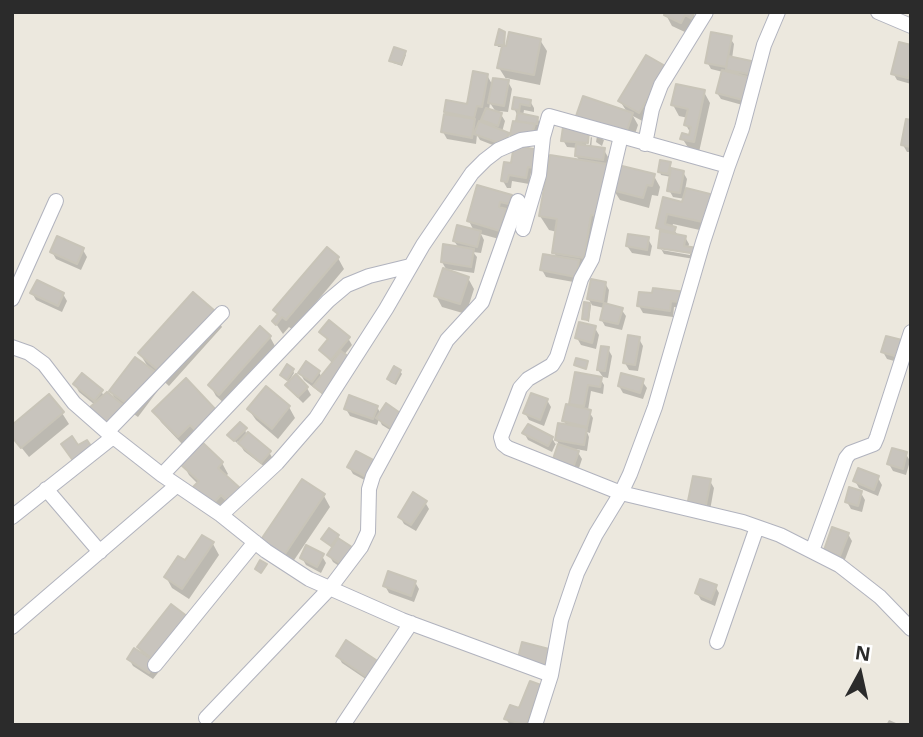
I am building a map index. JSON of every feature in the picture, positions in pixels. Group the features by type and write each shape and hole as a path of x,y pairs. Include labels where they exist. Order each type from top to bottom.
{"street":[{"path":"645,144 652,109 662,85 706,12"},
{"path":"535,725 551,676 561,620 577,573 596,534 621,493 655,407 703,242 743,128 764,45 778,12"},
{"path":"878,12 911,26"},
{"path":"523,229 539,175 543,137 549,116 728,166"},
{"path":"621,136 592,258 584,269 557,357 552,365 528,379 520,388 500,437 503,444 621,493 734,520 780,535 839,565 880,597 911,629"},
{"path":"221,515 277,463 316,418 386,309 410,266 462,187 485,160 498,150 521,140 543,137"},
{"path":"12,299 56,201"},
{"path":"206,718 330,588 361,547 368,533 369,489 373,476 447,340 482,302 518,201"},
{"path":"162,475 328,301 347,285 369,276 410,266"},
{"path":"12,517 110,435 222,313"},
{"path":"812,551 846,458 850,453 874,444 911,332"},
{"path":"12,347 30,353 44,364 75,403 110,435 176,486 309,579 411,623 551,676"},
{"path":"12,627 176,486"},
{"path":"46,489 100,552"},
{"path":"717,642 757,527"},
{"path":"156,665 255,542"},
{"path":"343,725 411,623"}],"building":[{"path":"665,12 694,13 692,19 685,15 681,23 664,15"},
{"path":"499,29 505,32 504,45 495,45"},
{"path":"509,32 541,39 534,75 497,68 502,46 506,46"},
{"path":"711,32 732,36 726,67 705,63"},
{"path":"899,42 911,45 908,78 891,74"},
{"path":"394,47 406,51 401,64 389,61"},
{"path":"646,55 667,67 639,113 618,101"},
{"path":"728,56 756,62 754,75 726,70"},
{"path":"722,70 755,79 743,100 716,93"},
{"path":"473,71 488,74 482,107 477,106 474,118 444,112 446,100 467,104"},
{"path":"493,78 509,80 504,106 488,103"},
{"path":"676,84 705,90 694,142 680,139 682,133 689,135 691,127 684,125 688,109 671,105"},
{"path":"583,96 633,113 626,133 576,116"},
{"path":"514,97 531,100 530,106 520,104 519,113 538,117 537,124 516,121 518,110 512,109"},
{"path":"486,108 502,113 498,126 481,120"},
{"path":"444,114 475,119 472,138 441,132"},
{"path":"906,119 911,120 911,147 901,145"},
{"path":"479,121 509,133 504,145 474,134"},
{"path":"513,121 535,124 531,137 510,135"},
{"path":"563,127 589,130 588,143 561,141"},
{"path":"576,144 605,148 603,160 575,156"},
{"path":"514,145 538,150 535,168 528,167 526,178 509,175 507,182 501,181 504,162 511,163"},
{"path":"550,155 607,164 599,216 591,215 584,258 552,253 557,219 539,216"},
{"path":"660,160 671,162 668,174 658,172"},
{"path":"618,165 655,174 652,186 647,185 643,198 612,190"},
{"path":"671,168 684,171 680,193 667,191"},
{"path":"477,185 512,195 509,204 500,202 499,207 506,209 500,231 467,221"},
{"path":"686,188 714,195 707,223 667,214 665,224 676,227 674,233 656,228 663,197 682,202"},
{"path":"457,225 481,231 477,247 453,241"},
{"path":"660,231 686,236 684,246 698,248 697,254 658,248"},
{"path":"628,234 649,237 647,250 626,246"},
{"path":"57,236 84,248 77,264 50,252"},
{"path":"443,244 474,249 471,267 441,262"},
{"path":"327,247 339,257 286,320 282,317 276,325 272,321 278,314 273,310"},
{"path":"543,254 579,260 576,277 540,270"},
{"path":"443,268 469,277 460,304 434,296"},
{"path":"591,279 606,282 603,302 587,299"},
{"path":"37,280 64,293 58,306 30,293"},
{"path":"653,288 686,292 685,303 671,301 670,311 637,306 639,292 652,293"},
{"path":"193,292 215,311 160,372 138,353"},
{"path":"584,302 590,303 588,320 582,319"},
{"path":"604,303 623,308 618,324 600,320"},
{"path":"329,320 350,337 331,360 319,350 328,339 319,332"},
{"path":"579,322 596,326 592,343 575,338"},
{"path":"260,326 271,336 219,395 208,385"},
{"path":"628,335 640,337 635,365 623,363"},
{"path":"886,336 906,341 902,358 881,352"},
{"path":"601,346 609,347 605,371 597,370"},
{"path":"341,351 353,360 326,396 313,386"},
{"path":"135,357 157,373 131,407 109,391"},
{"path":"576,358 588,361 586,369 574,365"},
{"path":"306,361 320,371 312,382 298,373"},
{"path":"287,364 294,369 287,380 280,375"},
{"path":"394,366 401,370 394,383 387,379"},
{"path":"575,372 602,377 600,387 588,385 584,406 569,404"},
{"path":"82,373 103,390 94,401 73,384"},
{"path":"621,373 644,379 640,393 618,386"},
{"path":"296,374 308,387 298,397 285,385"},
{"path":"186,378 217,411 196,431 190,425 178,437 152,411"},
{"path":"266,386 290,406 272,429 247,409"},
{"path":"107,392 128,409 106,428 88,409"},
{"path":"531,393 548,399 540,420 523,413"},
{"path":"49,394 64,412 21,448 12,437 12,425"},
{"path":"349,395 378,406 373,419 344,409"},
{"path":"386,403 403,415 394,430 376,418"},
{"path":"566,404 591,410 587,427 562,421"},
{"path":"240,422 247,428 234,441 227,435"},
{"path":"558,423 587,428 584,445 555,440"},
{"path":"528,424 553,437 548,446 522,433"},
{"path":"248,432 271,451 261,463 238,443"},
{"path":"72,436 78,445 87,440 93,449 74,462 61,444"},
{"path":"202,442 223,462 218,468 241,489 228,502 221,495 211,506 192,488 199,481 180,464"},
{"path":"558,444 579,451 573,468 552,462"},
{"path":"892,448 907,452 903,469 887,464"},
{"path":"356,451 379,463 370,479 347,467"},
{"path":"858,468 879,476 874,490 853,481"},
{"path":"693,476 711,479 705,510 687,506"},
{"path":"302,479 325,494 281,560 258,544"},
{"path":"849,487 862,491 858,506 845,502"},
{"path":"413,492 427,501 411,525 398,517"},
{"path":"832,527 849,533 840,556 824,550"},
{"path":"329,528 339,535 331,546 321,539"},
{"path":"202,535 214,542 182,589 164,577 178,556 185,560"},
{"path":"338,538 355,549 344,566 327,555"},
{"path":"306,545 324,554 317,567 300,558"},
{"path":"260,560 267,564 261,573 255,569"},
{"path":"388,571 416,581 411,596 383,586"},
{"path":"700,579 717,585 711,600 695,593"},
{"path":"171,604 188,617 154,660 137,647"},
{"path":"346,640 379,662 368,678 336,656"},
{"path":"522,642 549,649 545,665 518,658"},
{"path":"134,648 156,662 149,673 127,659"},
{"path":"530,681 541,685 526,725 504,719 510,705 519,708"}]}
